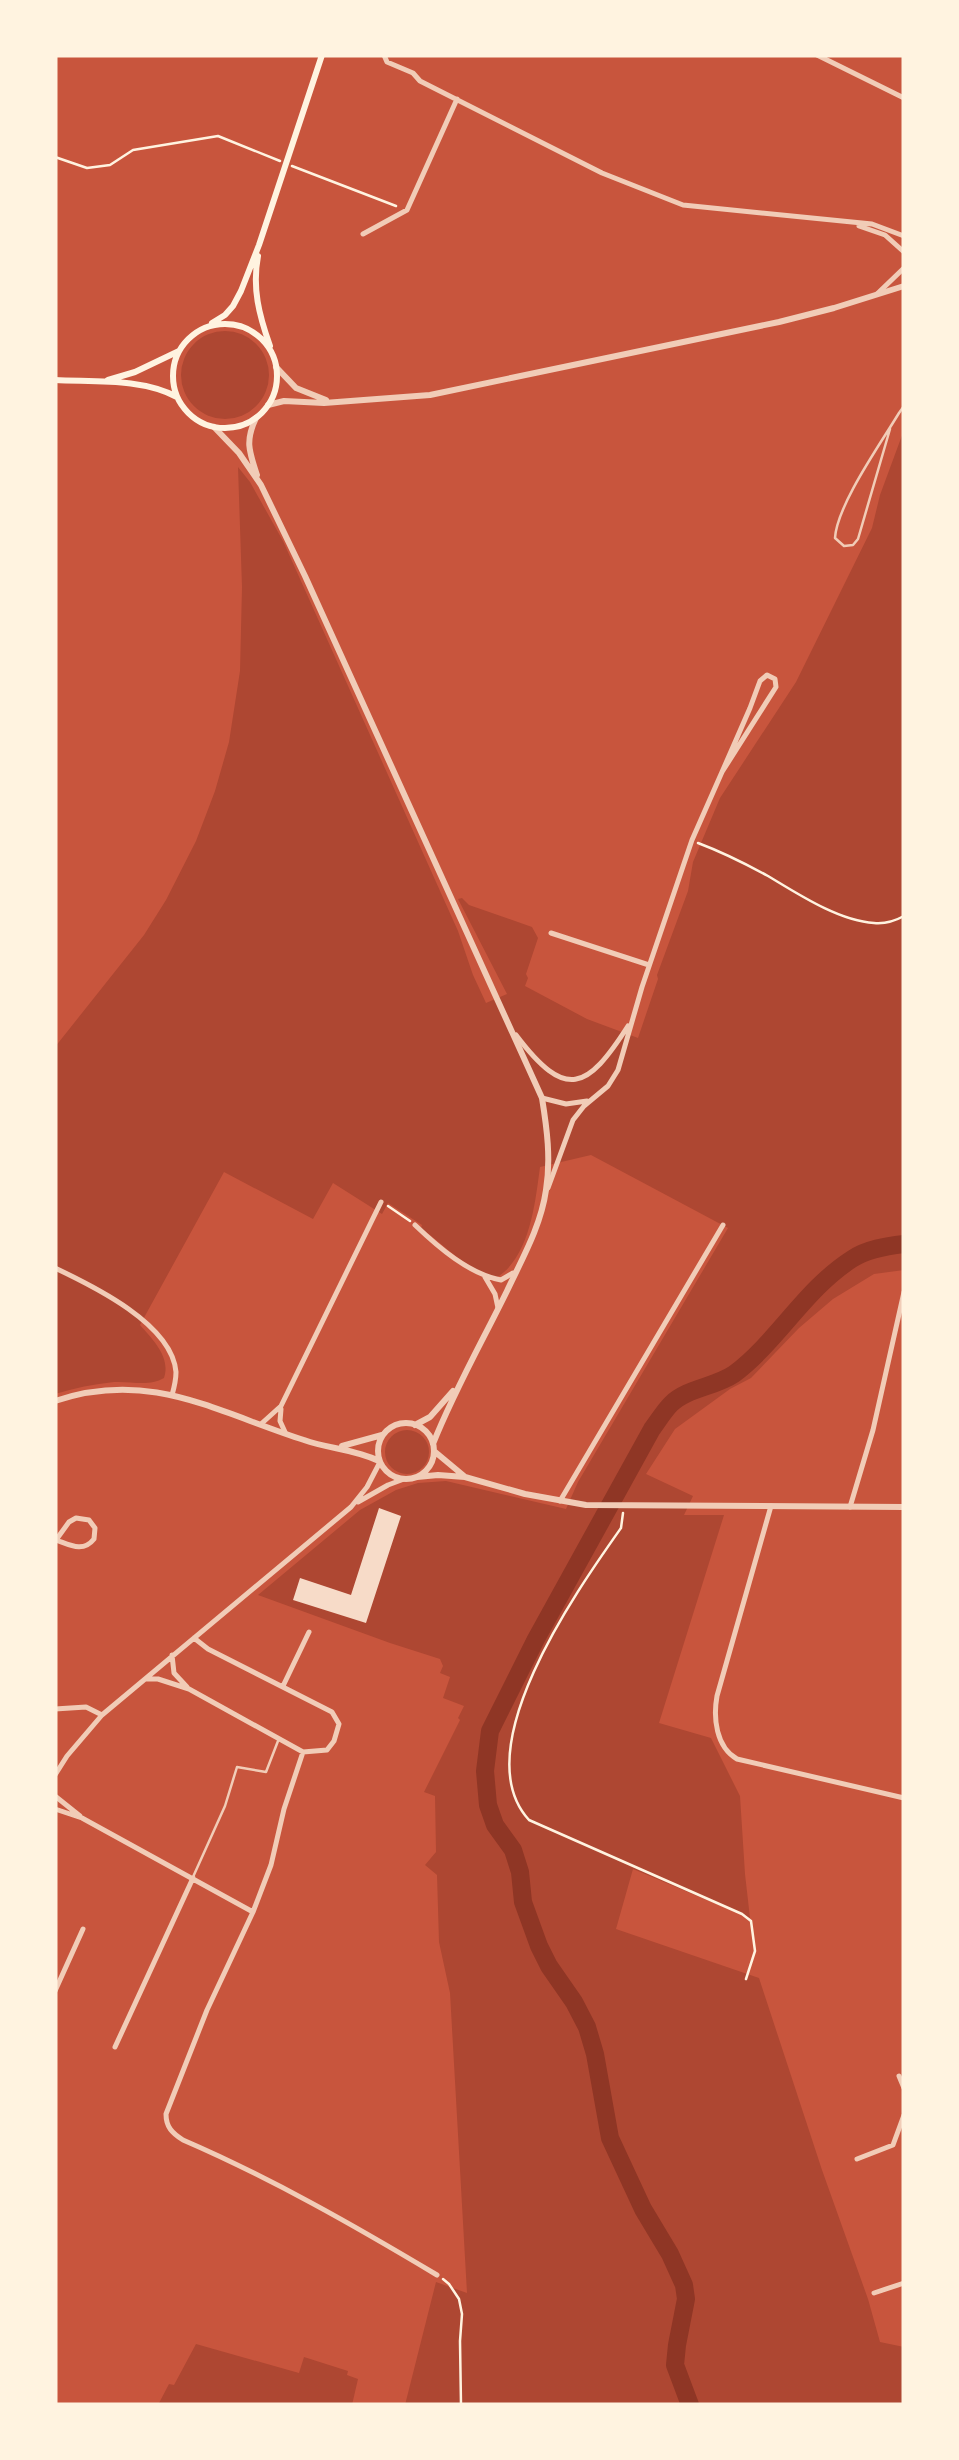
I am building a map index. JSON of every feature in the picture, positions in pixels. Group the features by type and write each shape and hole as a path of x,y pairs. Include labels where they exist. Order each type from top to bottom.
{"main road":[{"path":"259,244 255,290 276,367 276,384 268,405 256,418 230,428 214,427 193,417 178,398 174,365 180,351 199,331 234,306 259,244 322,55"},
{"path":"199,331 227,324 242,327 266,344 273,356"},
{"path":"96,383 135,372 180,351"},
{"path":"55,380 154,388 178,398"}],"street":[{"path":"384,55 387,62 413,73 420,81 602,173 683,205 875,224 904,236"},
{"path":"817,55 904,98"},
{"path":"363,234 407,210 456,99"},
{"path":"846,222 881,233 902,251"},
{"path":"875,296 904,268"},
{"path":"268,405 430,394 514,379 779,322 904,286"},
{"path":"276,367 303,393 337,402"},
{"path":"256,418 248,446 260,485"},
{"path":"214,427 239,453 260,485 305,576 542,1098 548,1146 546,1196"},
{"path":"417,1477 429,1467 460,1382 536,1228 569,1127 577,1113 616,1074 692,840 760,681 766,675 772,677 776,687 722,772"},
{"path":"552,933 649,965"},
{"path":"507,1022 546,1070 570,1079 588,1075 604,1062 632,1020"},
{"path":"542,1098 573,1104 594,1097"},
{"path":"261,1424 281,1406 381,1202"},
{"path":"415,1225 436,1245 483,1275 500,1280 517,1270"},
{"path":"560,1501 723,1225"},
{"path":"55,1268 112,1296 144,1322 173,1361 176,1370 172,1396"},
{"path":"483,1275 492,1287 498,1308"},
{"path":"850,1507 873,1430 904,1292"},
{"path":"55,1401 114,1388 152,1391 316,1444 335,1446 354,1444 384,1434 398,1424 414,1424 430,1417 460,1382"},
{"path":"281,1406 280,1422 286,1434"},
{"path":"414,1424 427,1433 433,1448 465,1477"},
{"path":"384,1434 378,1448 380,1461 388,1474 404,1479"},
{"path":"335,1446 380,1461"},
{"path":"55,1775 102,1715 351,1506 368,1487 380,1461"},
{"path":"351,1506 404,1479 438,1475 465,1477 560,1501 602,1506 904,1507"},
{"path":"771,1506 715,1706 726,1753 737,1759 904,1798"},
{"path":"76,1518 89,1520 95,1528 94,1539 86,1546 78,1548 56,1540 76,1518"},
{"path":"283,1686 309,1632"},
{"path":"144,1680 158,1679 189,1689 303,1752 328,1750 339,1724 332,1712 208,1650 194,1637"},
{"path":"172,1655 174,1673 189,1689"},
{"path":"55,1709 86,1708 102,1715"},
{"path":"303,1752 271,1865 195,2039 166,2114 166,2124 183,2140 280,2187 438,2275"},
{"path":"55,1796 82,1818"},
{"path":"55,1809 82,1818 253,1912"},
{"path":"115,2047 192,1878"},
{"path":"55,1991 84,1929"},
{"path":"898,2076 904,2088"},
{"path":"856,2158 893,2146 904,2115"},
{"path":"874,2294 904,2283"}],"lane":[{"path":"890,428 858,538 853,545 842,545 836,538 836,529 852,492 890,428 904,406"},
{"path":"192,1878 225,1806 237,1767 266,1772 278,1740"}],"path":[{"path":"55,158 87,168 110,165 133,150 218,136 407,210"},
{"path":"692,840 856,920 883,923 904,916"},
{"path":"381,1202 415,1225"},
{"path":"621,1507 621,1528 556,1627 518,1710 510,1764 514,1797 529,1820 751,1921 754,1951 746,1978"},
{"path":"438,2275 459,2299 462,2314 462,2405"}],"shaded area":[{"path":"225,331 242,334 256,344 266,358 266,392 256,406 242,416 225,419 208,416 194,406 184,392 181,375 184,358 194,344 208,334"},
{"path":"904,430 904,1270 874,1274 833,1299 751,1378 675,1429 646,1474 693,1496 684,1515 724,1515 659,1723 711,1738 740,1796 750,1918 633,1869 616,1929 759,1978 880,2342 904,2347 904,2405 405,2405 436,2282 467,2293 450,1993 439,1942 437,1875 425,1865 436,1852 435,1796 424,1792 464,1706 443,1698 450,1677 440,1673 440,1659 258,1595 360,1510 418,1483 446,1481 566,1509 578,1482 728,1228 591,1155 540,1167 524,1243 517,1257 496,1278 465,1263 422,1225 388,1203 382,1214 333,1183 313,1219 224,1172 140,1325 163,1356 164,1378 146,1383 99,1384 55,1394 55,1047 144,935 166,900 196,841 215,791 229,742 240,671 238,467 283,541 458,931 486,1003 507,994 458,899 462,898 469,905 532,927 538,938 525,986 587,1019 638,1038 688,891 693,862 720,798 796,682 872,528"},
{"path":"407,1430 422,1437 429,1452 422,1467 407,1474 392,1467 385,1452 392,1437"},
{"path":"196,2344 299,2373 304,2357 348,2371 347,2375 358,2379 352,2405 158,2405 169,2384 174,2385"}],"building":[{"path":"379,1508 401,1516 366,1623 293,1600 300,1578 351,1595"}],"waterway":[{"path":"690,2405 675,2365 686,2299 684,2285 610,2138 587,2027 539,1946 523,1902 513,1850 495,1825 488,1805 485,1771 490,1731 536,1639 652,1429 668,1407 685,1394 734,1374 820,1285 852,1259 870,1250 904,1244"}]}
